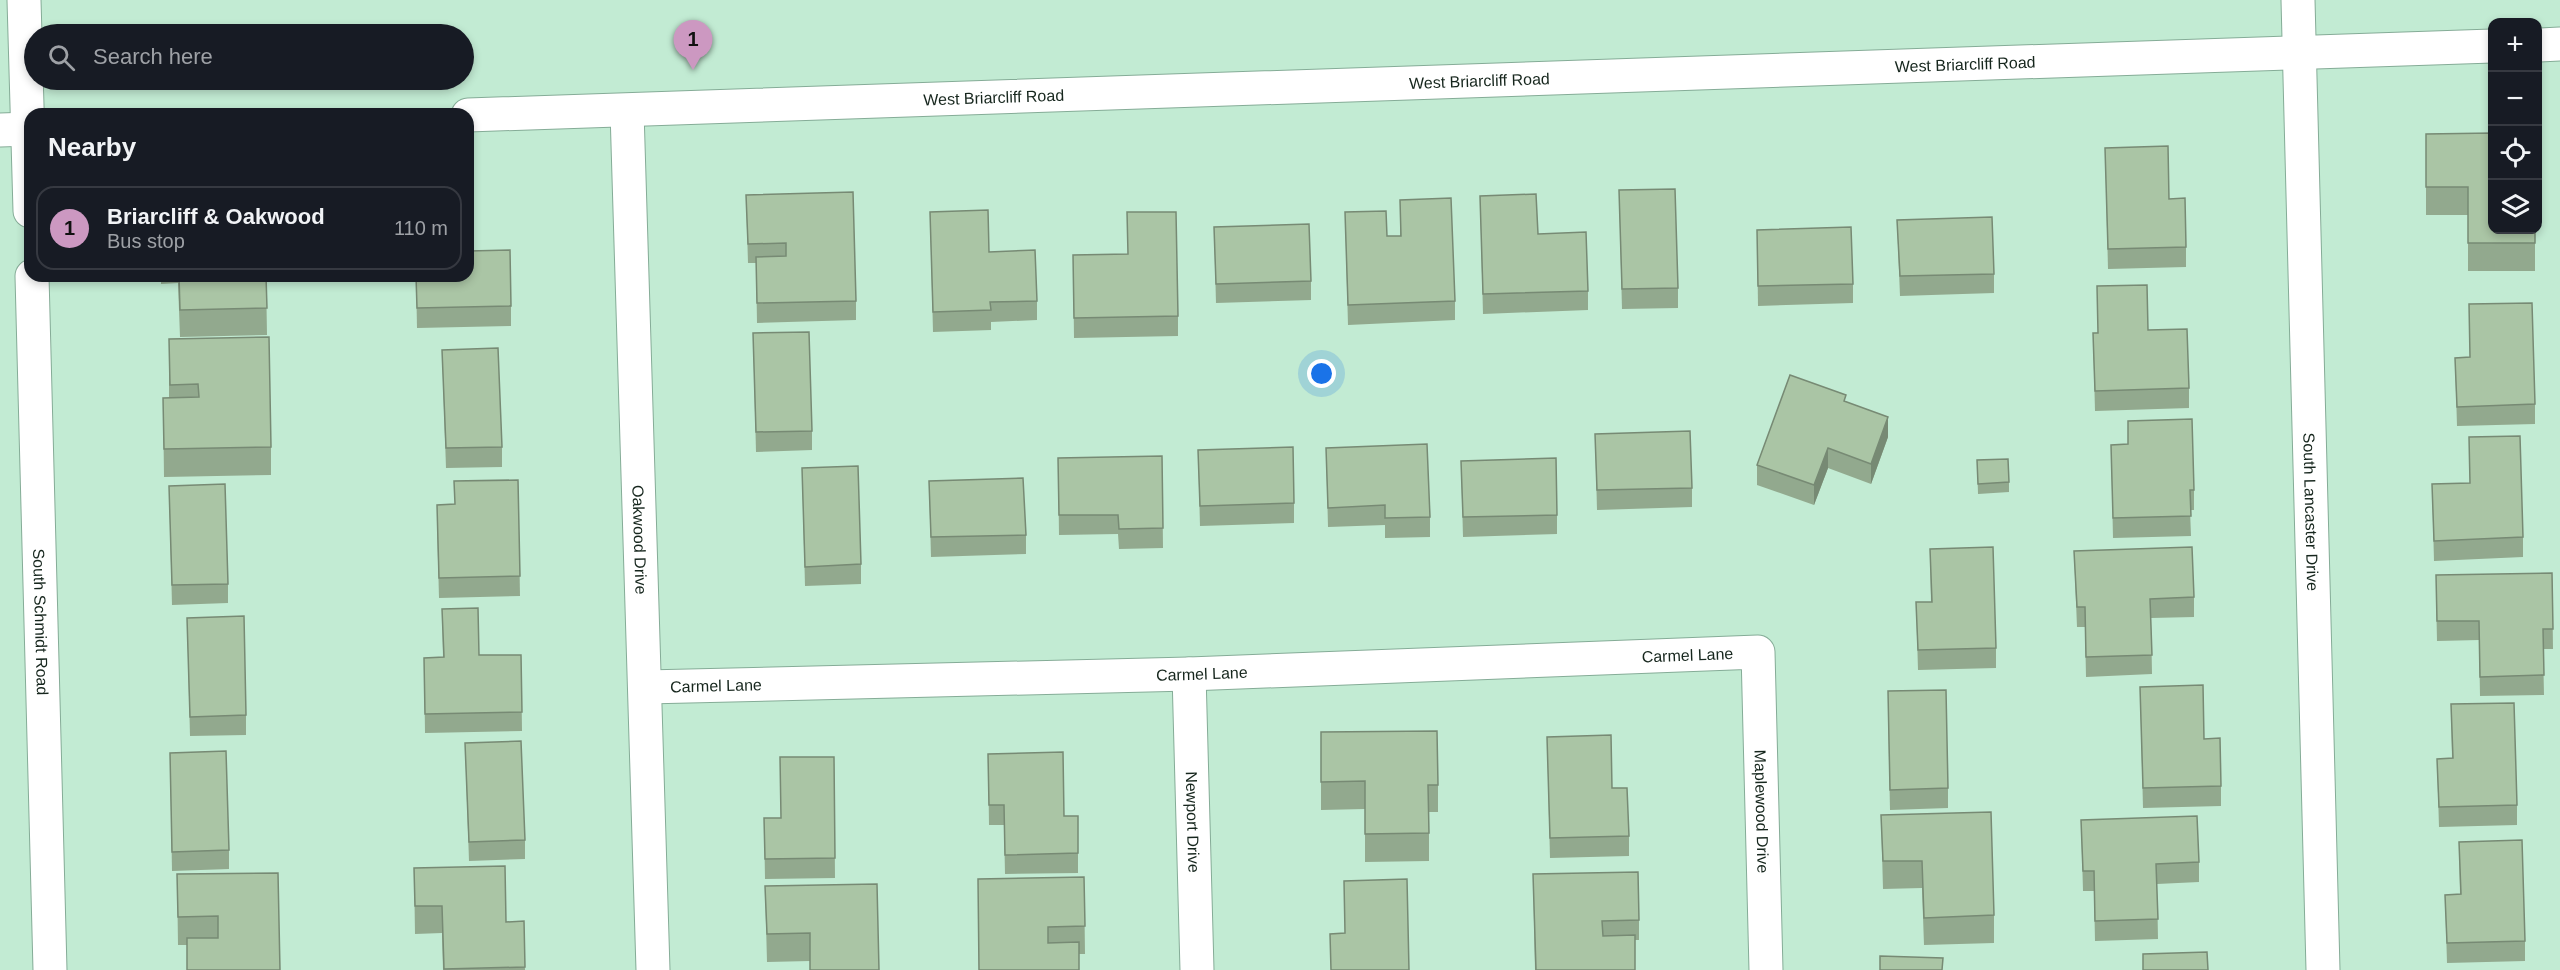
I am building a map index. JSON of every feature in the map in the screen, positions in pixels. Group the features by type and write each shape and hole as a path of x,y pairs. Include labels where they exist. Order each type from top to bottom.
{"street":[{"path":"24,0 19,129 24,166"},
{"name":"South Lancaster Drive","path":"2298,0 2323,970"},
{"path":"2542,45 2560,44"},
{"name":"West Briarcliff Road","path":"474,116 2488,46"},
{"name":"Oakwood Drive","path":"627,111 653,970"},
{"name":"South Schmidt Road","path":"32,282 50,970"},
{"name":"Carmel Lane","path":"646,687 1189,674 1758,652"},
{"name":"Maplewood Drive","path":"1758,652 1766,970"},
{"name":"Newport Drive","path":"1189,674 1197,970"}],"building":[{"path":"2488,133 2488,234 2535,234 2535,243 2468,243 2468,187 2426,187 2426,134"},
{"path":"2168,146 2169,199 2185,198 2186,247 2108,249 2105,148"},
{"path":"1675,189 1678,288 1622,289 1619,190"},
{"path":"853,192 856,301 757,303 756,257 786,256 786,243 748,244 746,195"},
{"path":"1536,194 1538,234 1586,232 1588,291 1483,294 1480,196"},
{"path":"1451,198 1455,301 1348,305 1345,212 1386,211 1387,236 1401,236 1400,200"},
{"path":"988,210 989,252 1035,250 1037,301 990,302 991,310 933,312 930,212"},
{"path":"1127,212 1176,212 1178,316 1074,318 1073,255 1128,254"},
{"path":"1992,217 1994,274 1900,276 1897,220"},
{"path":"1309,224 1311,281 1216,284 1214,227"},
{"path":"1851,227 1853,284 1758,286 1757,230"},
{"path":"510,250 511,306 417,308 416,282 474,282 474,251"},
{"path":"179,282 266,282 267,308 180,310"},
{"path":"2147,285 2148,330 2187,329 2189,388 2095,391 2093,333 2098,333 2097,286"},
{"path":"2532,303 2535,404 2457,407 2455,358 2470,357 2469,304"},
{"path":"809,332 812,431 756,432 753,333"},
{"path":"269,337 271,447 164,449 163,398 199,397 198,384 170,385 169,339"},
{"path":"498,348 502,447 446,448 442,350"},
{"path":"1790,375 1846,395 1844,401 1888,417 1871,464 1828,448 1814,485 1757,465"},
{"path":"2192,419 2194,490 2190,490 2191,516 2113,518 2111,445 2128,444 2128,421"},
{"path":"1690,431 1692,488 1597,490 1595,434"},
{"path":"2520,436 2523,537 2434,541 2432,484 2470,483 2469,437"},
{"path":"1427,444 1430,517 1385,518 1385,505 1328,508 1326,448"},
{"path":"1293,447 1294,503 1200,506 1198,450"},
{"path":"1162,456 1163,528 1119,529 1118,515 1059,515 1058,458"},
{"path":"1556,458 1557,515 1463,517 1461,461"},
{"path":"2008,459 2009,482 1978,484 1977,460"},
{"path":"858,466 861,564 805,567 802,468"},
{"path":"1023,478 1026,535 931,537 929,481"},
{"path":"518,480 520,576 439,578 437,505 455,504 454,481"},
{"path":"225,484 228,584 172,585 169,486"},
{"path":"1993,547 1996,648 1918,650 1916,602 1932,602 1930,549"},
{"path":"2192,547 2194,597 2150,599 2152,655 2086,657 2085,607 2077,607 2074,551"},
{"path":"2552,573 2553,629 2543,629 2544,675 2480,677 2479,621 2437,621 2436,575"},
{"path":"478,608 479,655 521,655 522,712 425,714 424,658 444,657 442,609"},
{"path":"244,616 246,715 190,717 187,618"},
{"path":"2203,685 2204,739 2220,738 2221,786 2143,788 2140,687"},
{"path":"1946,690 1948,788 1890,790 1888,691"},
{"path":"2514,703 2517,805 2439,807 2437,759 2453,758 2451,704"},
{"path":"1437,731 1438,785 1428,785 1429,833 1365,834 1365,781 1321,782 1321,732"},
{"path":"1611,735 1612,788 1627,788 1629,836 1550,838 1547,737"},
{"path":"521,741 525,840 469,842 465,743"},
{"path":"226,751 229,850 172,852 170,753"},
{"path":"1063,752 1064,816 1078,816 1078,853 1005,855 1004,805 989,805 988,754"},
{"path":"780,757 834,757 835,858 765,859 764,818 781,818"},
{"path":"1991,812 1994,915 1924,918 1922,861 1883,861 1881,815"},
{"path":"2197,816 2199,862 2156,864 2158,919 2095,921 2094,871 2083,871 2081,820"},
{"path":"2522,840 2525,941 2447,943 2445,895 2461,894 2459,842"},
{"path":"505,866 506,922 524,921 525,967 444,969 442,906 415,906 414,868"},
{"path":"1638,872 1639,920 1602,921 1603,936 1635,935 1635,970 1536,970 1533,874"},
{"path":"278,873 280,970 187,970 187,938 218,938 218,916 178,917 177,874"},
{"path":"1084,877 1085,926 1048,927 1048,943 1079,942 1079,970 979,970 978,879"},
{"path":"1407,879 1409,970 1331,970 1330,934 1345,933 1344,881"},
{"path":"877,884 879,970 810,970 810,933 767,934 765,886"},
{"path":"2207,952 2208,970 2143,970 2143,954"},
{"path":"1880,956 1943,958 1942,970 1880,970"}],"place":[{"name":"Briarcliff & Oakwood","path":"693,70"}]}
